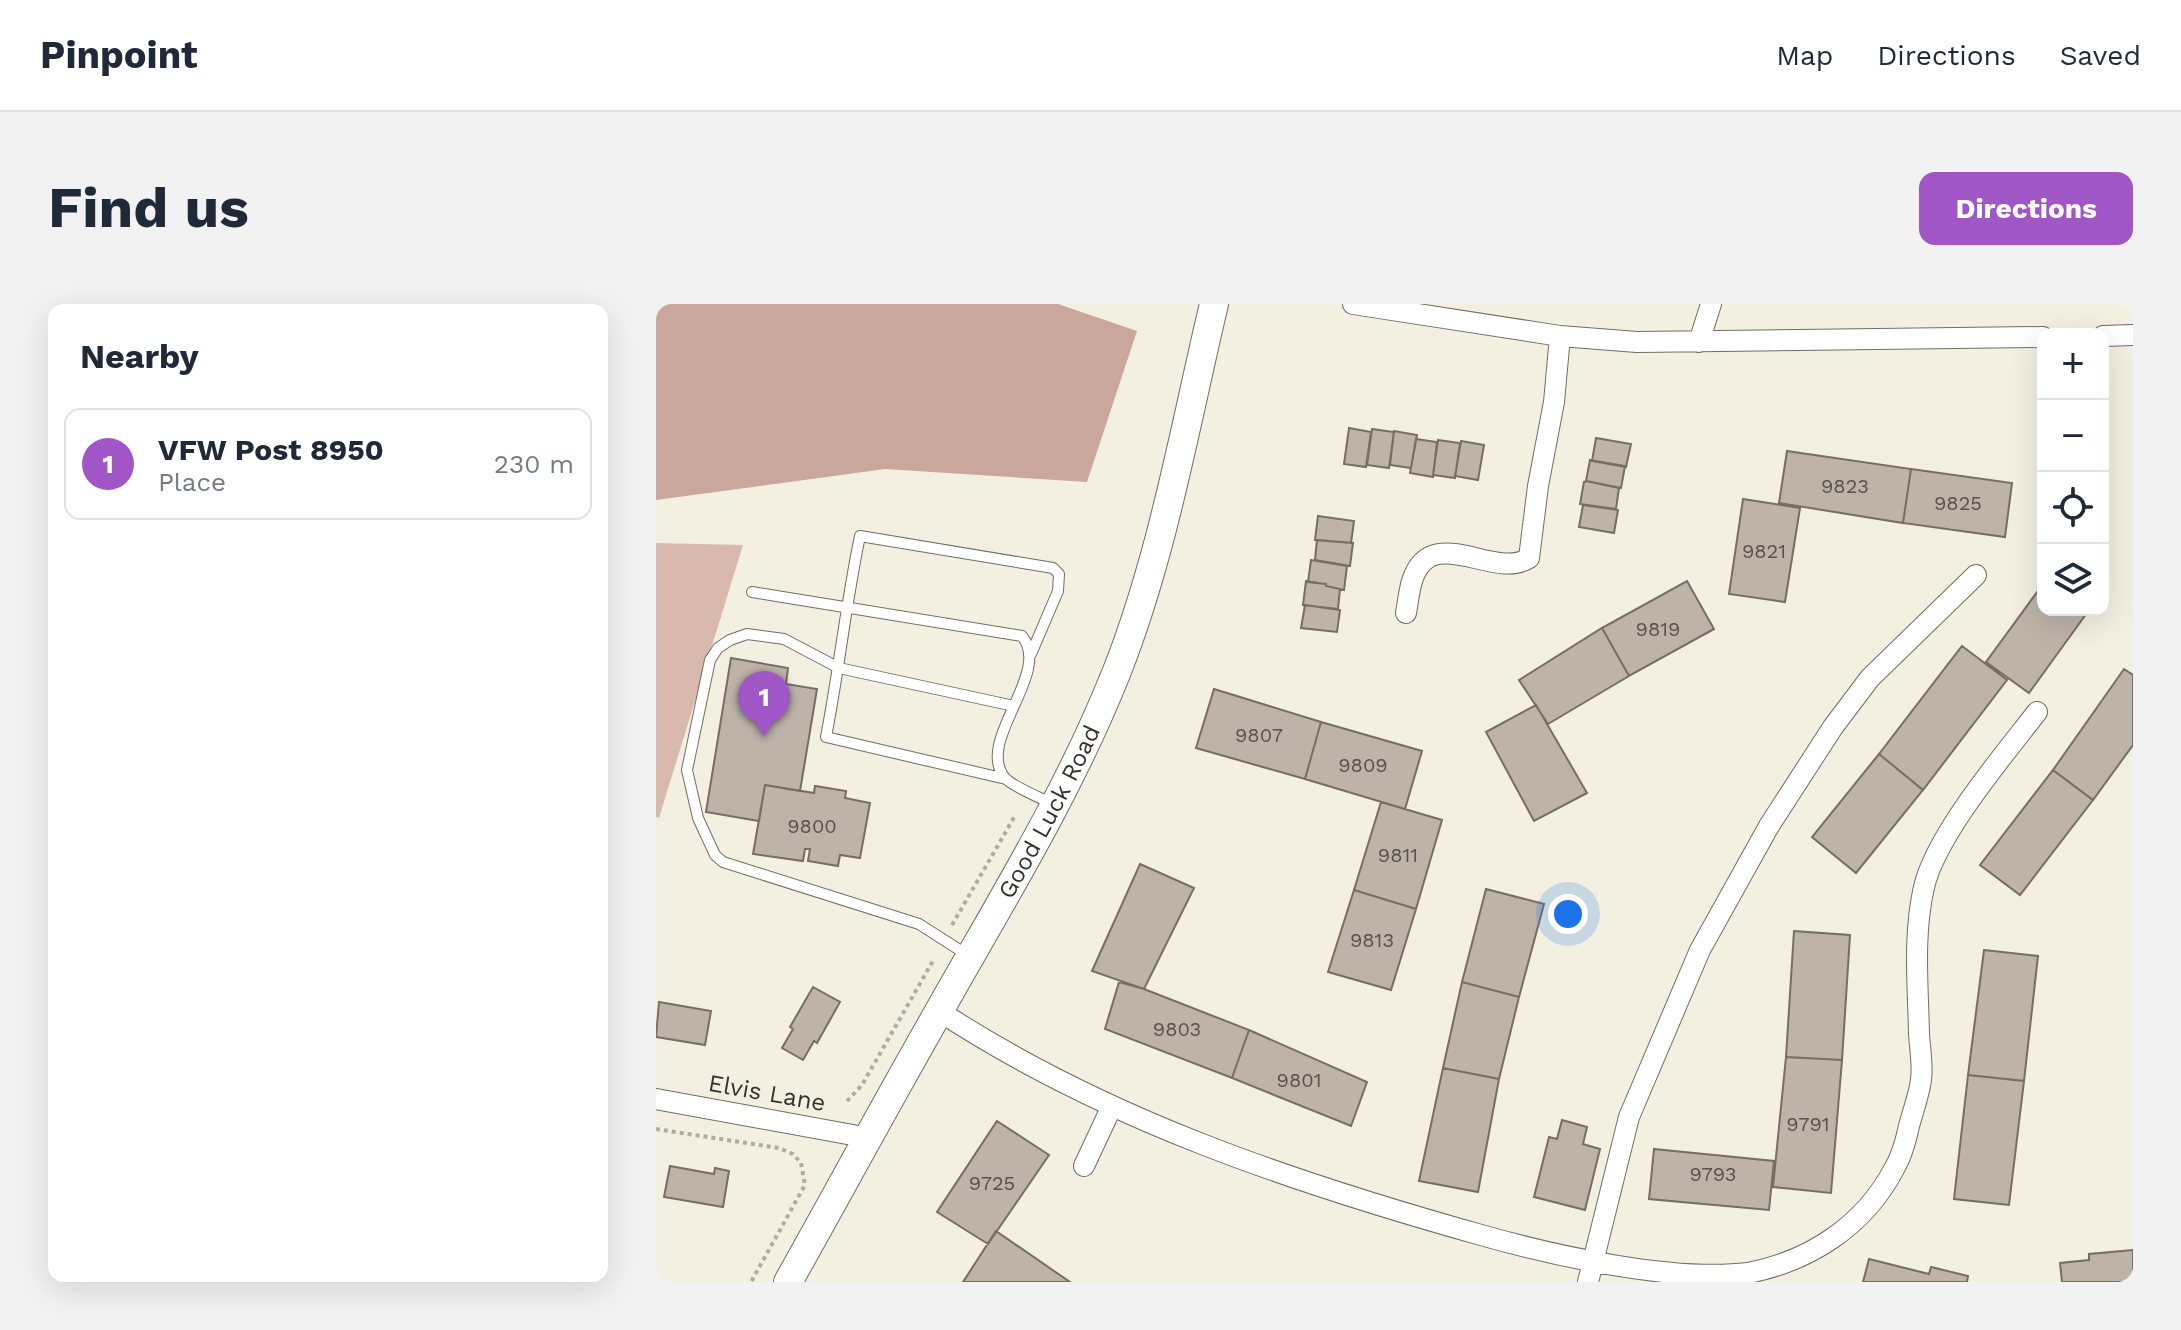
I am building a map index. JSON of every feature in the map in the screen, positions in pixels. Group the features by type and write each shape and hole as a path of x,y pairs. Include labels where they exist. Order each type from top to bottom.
{"main road":[{"name":"Good Luck Road","path":"788,1282 1057,806 1117,670 1140,604 1166,510 1214,304"}],"street":[{"path":"1353,304 1560,336 1637,342 2037,337"},
{"path":"1699,342 1711,304"},
{"path":"2109,336 2133,335"},
{"path":"1406,613 1412,579 1432,557 1459,552 1502,565 1515,565 1529,558 1538,486 1554,402 1560,336"},
{"path":"1590,1272 1629,1117 1700,950 1769,826 1833,727 1870,678 1976,575"},
{"path":"939,1011 991,1046 1077,1092 1339,1195 1519,1246 1590,1272 1717,1277 1747,1274 1807,1255 1829,1242 1850,1225 1884,1188 1897,1165 1921,1079 1917,950 1924,885 1945,840 1986,778 2037,712"},
{"name":"Elvis Lane","path":"656,1099 869,1138"},
{"path":"1084,1166 1112,1106"}],"lane":[{"path":"1006,779 999,756 1001,736 1058,591 1059,574 1053,568 860,536 845,608 839,668 826,737 1006,779 1057,806"},
{"path":"752,592 1022,636 1031,654"},
{"path":"970,957 919,924 723,862 715,855 698,818 687,770 710,660 718,648 747,634 784,639 839,668 1014,706"}],"path":[{"path":"952,925 1016,814"},
{"path":"847,1101 862,1085 934,959"},
{"path":"656,1129 779,1148 793,1154 801,1163 805,1185 751,1282"}],"shaded area":[{"path":"656,304 1058,304 1137,331 1087,482 885,469 656,500"},
{"path":"656,543 743,545 659,818 656,817"}],"building":[{"path":"1349,428 1371,432 1366,467 1344,464"},
{"path":"1372,429 1394,432 1389,468 1367,465"},
{"path":"1394,431 1417,435 1411,468 1390,465"},
{"path":"1596,438 1631,444 1626,467 1592,461"},
{"path":"1416,439 1437,442 1433,477 1410,473"},
{"path":"1438,440 1460,443 1455,478 1433,475"},
{"path":"1461,441 1484,445 1478,480 1455,476"},
{"path":"1787,451 1911,469 1903,523 1779,503"},
{"path":"1590,460 1625,466 1621,488 1586,481"},
{"path":"1911,469 2012,483 2005,537 1903,523"},
{"path":"1586,481 1619,488 1616,509 1580,504"},
{"path":"1743,499 1800,508 1785,602 1729,594"},
{"path":"1583,505 1618,510 1614,533 1579,527"},
{"path":"1318,516 1354,521 1351,543 1315,540"},
{"path":"1317,540 1353,543 1350,566 1315,560"},
{"path":"1311,560 1347,566 1344,590 1308,582"},
{"path":"1306,581 1340,589 1338,609 1303,605"},
{"path":"1687,581 1714,629 1629,676 1602,628"},
{"path":"2037,592 2037,616 2085,616 2029,693 1986,662"},
{"path":"1305,605 1340,610 1337,632 1301,628"},
{"path":"1602,628 1629,676 1548,724 1519,680"},
{"path":"1962,646 2007,680 1923,790 1879,754"},
{"path":"731,658 788,668 786,684 817,689 800,791 765,785 759,821 706,812"},
{"path":"2124,669 2133,675 2133,745 2093,800 2053,770"},
{"path":"1214,689 1321,722 1305,779 1196,748"},
{"path":"1536,705 1587,793 1534,821 1486,732"},
{"path":"1321,722 1422,751 1405,809 1305,779"},
{"path":"1879,754 1923,790 1856,873 1812,837"},
{"path":"2053,770 2093,800 2020,895 1980,865"},
{"path":"765,785 814,793 815,786 846,791 845,798 870,803 860,858 840,855 838,866 808,861 810,849 805,849 803,861 753,854"},
{"path":"1381,802 1442,820 1416,909 1354,890"},
{"path":"1140,864 1194,888 1144,989 1092,971"},
{"path":"1486,889 1544,904 1519,997 1462,982"},
{"path":"1354,890 1416,909 1391,990 1328,972"},
{"path":"1794,931 1850,935 1842,1060 1786,1057"},
{"path":"1984,950 2038,956 2024,1081 1968,1075"},
{"path":"1119,982 1249,1030 1232,1078 1105,1029"},
{"path":"1462,982 1519,997 1499,1079 1443,1068"},
{"path":"813,987 840,1002 817,1043 814,1041 803,1060 782,1048"},
{"path":"659,1002 711,1011 705,1045 656,1037"},
{"path":"1249,1030 1367,1082 1351,1126 1232,1078"},
{"path":"1786,1057 1842,1060 1831,1193 1773,1187"},
{"path":"1443,1068 1499,1079 1478,1192 1419,1181"},
{"path":"1968,1075 2024,1081 2009,1205 1954,1199"},
{"path":"1562,1120 1587,1127 1583,1144 1600,1149 1585,1210 1534,1197 1549,1137 1557,1139"},
{"path":"997,1121 1049,1155 988,1244 937,1212"},
{"path":"1654,1149 1774,1161 1769,1210 1649,1199"},
{"path":"670,1166 714,1174 715,1168 729,1171 723,1207 664,1197"},
{"path":"996,1231 1070,1282 963,1282"},
{"path":"2133,1250 2133,1282 2062,1282 2060,1263 2089,1260 2089,1254"},
{"path":"1869,1259 1929,1274 1931,1267 1968,1276 1967,1282 1863,1282"}],"place":[{"name":"VFW Post 8950","path":"764,737"}]}
